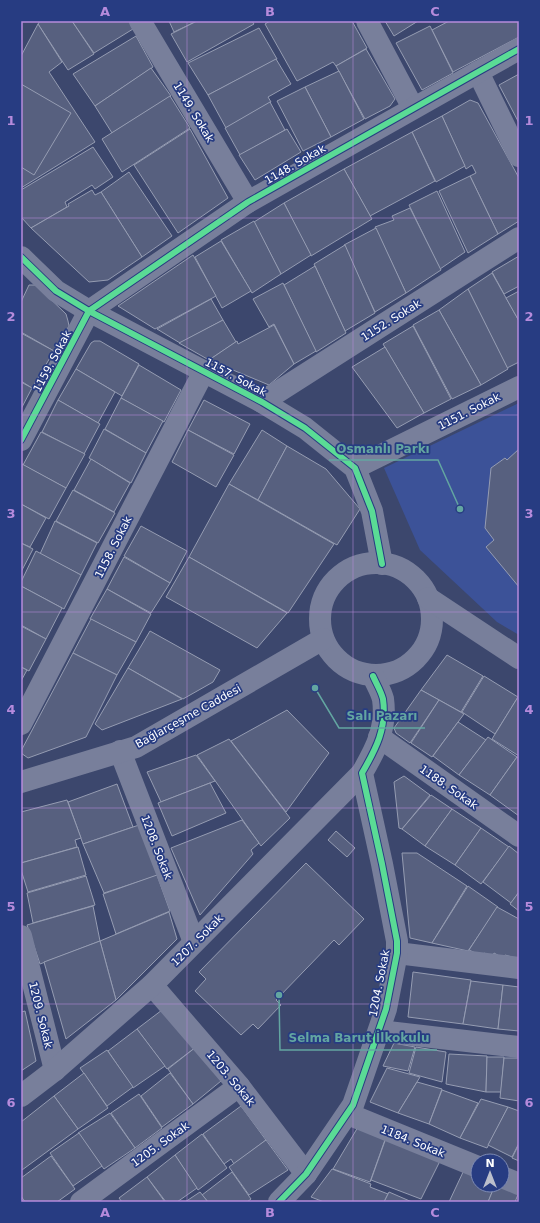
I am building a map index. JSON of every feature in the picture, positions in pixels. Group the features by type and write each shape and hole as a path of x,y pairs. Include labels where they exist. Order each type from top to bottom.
{"street":[{"name":"1149. Sokak","path":"140,21 248,202"},
{"path":"367,21 413,108"},
{"name":"1148. Sokak","path":"89,311 248,202 519,49"},
{"path":"478,72 519,156"},
{"name":"1152. Sokak","path":"262,402 519,238"},
{"name":"1157. Sokak","path":"21,257 56,291 89,311 262,402 305,428 355,468 372,511 382,564"},
{"name":"1159. Sokak","path":"21,440 89,311"},
{"name":"1158. Sokak","path":"21,724 204,371"},
{"name":"1151. Sokak","path":"355,468 519,386"},
{"path":"382,564 396,567 410,574 421,585 428,598 432,617 430,635 422,652 409,665 392,673 373,676 357,672 342,665 331,654 323,639 320,620 322,602 331,585 345,572 363,565 382,564"},
{"path":"428,598 519,658"},
{"name":"Bağlarçeşme Caddesi","path":"21,782 136,747 323,639"},
{"path":"362,773 376,749 384,718 382,698 373,676"},
{"name":"1188. Sokak","path":"379,738 519,836"},
{"name":"1208. Sokak","path":"120,751 194,942"},
{"name":"1207. Sokak","path":"21,1096 55,1070 152,985 362,773"},
{"name":"1204. Sokak","path":"284,1201 306,1174 353,1105 386,1009 396,953 396,941 384,872 362,773"},
{"name":"1209. Sokak","path":"21,936 55,1070"},
{"path":"396,953 519,968"},
{"name":"1203. Sokak","path":"152,985 239,1086 306,1174"},
{"path":"379,1031 519,1047"},
{"name":"1205. Sokak","path":"82,1202 239,1086"},
{"name":"1184. Sokak","path":"348,1114 470,1164"}],"shaded area":[{"path":"519,403 519,635 497,622 420,550 384,468"}],"building":[{"path":"40,21 72,21 94,54 68,70 38,24"},
{"path":"72,21 129,21 133,29 94,53"},
{"path":"169,21 197,21 174,32"},
{"path":"197,21 252,21 254,24 187,62 171,34"},
{"path":"270,21 352,21 367,48 336,66 333,62 297,81 265,24"},
{"path":"385,21 418,21 394,36"},
{"path":"449,21 519,21 519,37 453,72 432,30"},
{"path":"38,24 62,62 49,72 95,142 21,188 21,56"},
{"path":"430,26 453,73 422,90 396,43"},
{"path":"259,28 277,59 208,95 188,63"},
{"path":"136,36 153,67 95,106 73,74"},
{"path":"366,49 395,99 390,106 365,119 336,66"},
{"path":"276,59 291,84 268,97 271,102 226,128 208,95"},
{"path":"151,68 171,96 112,133 95,106"},
{"path":"339,71 364,119 331,137 305,87"},
{"path":"519,74 519,123 499,85"},
{"path":"21,84 71,113 34,175 21,167"},
{"path":"305,87 331,137 303,151 277,101"},
{"path":"170,96 190,128 122,172 102,139"},
{"path":"470,100 478,103 519,178 519,221 498,234 470,176 476,173 472,165 466,169 442,116"},
{"path":"270,102 285,130 240,155 225,128"},
{"path":"442,116 465,166 436,182 412,132"},
{"path":"190,129 228,198 178,233 134,165"},
{"path":"287,129 301,152 255,180 239,155"},
{"path":"412,132 435,181 370,216 344,169"},
{"path":"93,147 113,177 95,189 92,185 65,202 67,207 31,228 21,217 21,190"},
{"path":"344,169 372,219 311,256 284,203"},
{"path":"129,172 172,236 142,257 101,192"},
{"path":"470,176 498,234 468,253 439,191"},
{"path":"92,190 95,195 101,192 142,257 108,280 89,282 31,228 69,206 68,204"},
{"path":"437,191 465,252 440,269 409,205"},
{"path":"284,203 311,255 281,274 254,222"},
{"path":"410,208 441,270 406,293 375,227 394,220 392,216"},
{"path":"254,221 281,274 252,293 221,240"},
{"path":"376,228 406,293 375,312 344,245"},
{"path":"221,241 251,291 222,308 195,257"},
{"path":"345,245 375,313 345,331 314,264"},
{"path":"193,255 216,296 155,329 118,306"},
{"path":"519,256 519,286 504,294 492,272"},
{"path":"315,266 346,333 316,352 284,285"},
{"path":"492,273 519,321 519,362 507,368 468,289"},
{"path":"283,283 316,351 294,364 274,324 269,327 253,299"},
{"path":"29,285 36,285 66,314 69,326 54,351 21,332 21,302"},
{"path":"468,289 508,369 481,385 439,310"},
{"path":"519,291 519,321 506,298"},
{"path":"211,299 223,320 180,343 157,329"},
{"path":"439,310 481,385 452,399 413,325"},
{"path":"223,320 236,342 209,360 179,343"},
{"path":"274,325 294,364 269,385 209,360 237,341 238,344"},
{"path":"413,326 451,399 424,413 383,344"},
{"path":"21,333 54,351 32,388 21,381"},
{"path":"94,341 100,341 139,364 122,396 76,369 91,343"},
{"path":"385,347 424,413 397,428 352,367"},
{"path":"139,365 181,390 164,422 121,398"},
{"path":"76,369 115,392 98,423 58,400"},
{"path":"21,382 32,388 21,409"},
{"path":"121,398 163,421 146,453 105,429"},
{"path":"58,400 100,424 84,454 42,432"},
{"path":"204,400 250,424 234,454 188,430"},
{"path":"104,429 146,453 131,483 89,458"},
{"path":"188,430 234,455 216,487 172,462"},
{"path":"262,430 287,446 258,500 229,484"},
{"path":"41,432 85,454 66,488 23,465"},
{"path":"287,446 326,469 360,509 337,545 258,500"},
{"path":"519,449 519,587 486,547 494,540 485,528 491,468 505,458 507,460"},
{"path":"91,459 130,483 114,512 74,490"},
{"path":"22,464 66,488 49,519 21,504"},
{"path":"229,484 334,544 288,613 189,557"},
{"path":"73,490 115,513 98,543 56,521"},
{"path":"21,504 46,518 30,547 21,543"},
{"path":"55,521 97,543 81,575 40,554"},
{"path":"141,526 187,551 170,583 124,556"},
{"path":"21,543 33,549 21,572"},
{"path":"36,551 81,575 64,609 21,586 21,582"},
{"path":"124,557 170,583 151,613 107,589"},
{"path":"189,557 287,613 257,648 166,597"},
{"path":"21,586 62,608 46,639 21,625"},
{"path":"107,589 151,614 136,642 90,619"},
{"path":"91,619 136,642 117,675 73,653"},
{"path":"21,626 46,639 29,671 21,667"},
{"path":"150,631 220,670 213,682 183,699 128,668"},
{"path":"73,653 117,675 86,737 28,758 21,753 21,751"},
{"path":"447,655 483,676 461,712 421,690"},
{"path":"21,667 27,670 21,681"},
{"path":"128,668 182,699 102,730 95,724"},
{"path":"484,676 518,697 495,734 462,712"},
{"path":"421,690 439,700 410,743 396,733 394,728"},
{"path":"518,697 519,698 519,756 492,739"},
{"path":"439,700 464,714 432,757 411,743"},
{"path":"287,710 329,753 286,812 231,741"},
{"path":"458,722 486,740 459,775 433,756"},
{"path":"488,737 517,757 490,795 459,775"},
{"path":"229,739 290,818 261,846 197,755"},
{"path":"196,755 215,781 161,802 147,772"},
{"path":"517,757 519,758 519,816 490,795"},
{"path":"404,776 430,795 402,829 399,828 394,782"},
{"path":"210,783 226,813 172,836 158,803"},
{"path":"117,784 133,827 83,844 68,802"},
{"path":"431,795 452,809 425,846 402,829"},
{"path":"67,800 81,838 75,840 77,847 21,863 21,812"},
{"path":"452,809 481,828 455,865 425,846"},
{"path":"242,820 259,843 251,850 253,854 200,915 171,848"},
{"path":"139,825 159,875 104,893 83,844"},
{"path":"481,828 509,847 481,884 455,865"},
{"path":"336,831 355,848 347,857 328,840"},
{"path":"509,846 519,854 519,892 511,903 483,882"},
{"path":"78,847 86,875 28,892 21,870 21,863"},
{"path":"402,853 417,853 467,886 432,943 410,938"},
{"path":"306,863 364,919 339,945 334,940 276,1000 281,1005 258,1029 253,1024 241,1035 195,991 206,979 199,972"},
{"path":"157,875 170,911 116,934 103,894"},
{"path":"86,876 95,905 33,923 27,893"},
{"path":"468,886 498,907 468,951 432,943"},
{"path":"519,892 519,911 510,904"},
{"path":"93,906 100,941 40,964 27,925"},
{"path":"497,907 519,919 519,959 505,955 503,958 494,953 492,957 484,953 482,956 469,950"},
{"path":"169,912 177,939 116,1000 100,941"},
{"path":"100,941 116,1000 66,1039 44,962"},
{"path":"413,972 471,980 463,1024 408,1017"},
{"path":"471,981 503,985 498,1029 463,1024"},
{"path":"503,985 519,987 519,1031 498,1029"},
{"path":"166,1007 196,1047 167,1069 137,1029"},
{"path":"25,1011 36,1061 21,1071 21,1012"},
{"path":"137,1029 165,1066 133,1088 108,1051"},
{"path":"394,1043 415,1047 408,1071 383,1066"},
{"path":"196,1047 221,1081 193,1104 168,1069"},
{"path":"416,1047 446,1052 442,1082 409,1073"},
{"path":"107,1050 133,1087 107,1106 80,1068"},
{"path":"449,1054 487,1056 486,1092 446,1084"},
{"path":"487,1057 504,1057 501,1092 486,1092"},
{"path":"504,1058 519,1058 519,1101 500,1098"},
{"path":"387,1068 420,1077 398,1113 370,1102"},
{"path":"84,1073 108,1108 78,1129 54,1096"},
{"path":"170,1073 193,1104 162,1127 141,1096"},
{"path":"417,1082 442,1089 429,1124 398,1113"},
{"path":"442,1090 478,1103 460,1138 429,1124"},
{"path":"139,1094 162,1128 135,1148 111,1113"},
{"path":"54,1096 78,1129 22,1170 21,1122"},
{"path":"481,1099 508,1107 487,1148 460,1138"},
{"path":"241,1106 266,1140 234,1164 231,1159 224,1164 203,1134"},
{"path":"508,1107 519,1111 519,1143 512,1157 510,1156 510,1153 504,1153 488,1145"},
{"path":"110,1113 135,1148 104,1169 78,1133"},
{"path":"358,1127 386,1137 370,1182 333,1169"},
{"path":"79,1133 102,1166 73,1186 50,1153"},
{"path":"202,1134 227,1168 198,1190 175,1155"},
{"path":"386,1138 440,1161 421,1199 371,1180"},
{"path":"266,1140 288,1170 249,1195 229,1167"},
{"path":"519,1144 519,1161 512,1158"},
{"path":"175,1155 197,1188 177,1202 166,1202 147,1177"},
{"path":"51,1156 75,1189 57,1202 25,1202 21,1196 21,1178"},
{"path":"332,1169 371,1184 370,1187 388,1194 384,1202 324,1202 311,1197"},
{"path":"464,1170 470,1173 470,1193 492,1193 488,1202 449,1202"},
{"path":"232,1172 251,1199 247,1202 208,1202 202,1195"},
{"path":"147,1177 165,1202 122,1202 119,1198"},
{"path":"510,1189 519,1192 515,1202 488,1202 492,1193 510,1193"},
{"path":"200,1192 208,1202 185,1202"},
{"path":"389,1192 412,1202 384,1202"}],"cycle path":[{"path":"21,440 89,311 248,202 519,49"},
{"path":"21,257 56,291 89,311 262,402 305,428 355,468 372,511 382,564"},
{"path":"279,1202 306,1174 353,1105 386,1009 397,953 397,941 362,773 376,747 382,729 384,710 383,699 373,676"}],"place":[{"name":"Osmanlı Parkı","path":"460,509"},
{"name":"Salı Pazarı","path":"315,688"},
{"name":"Selma Barut İlkokulu","path":"279,995"}]}
